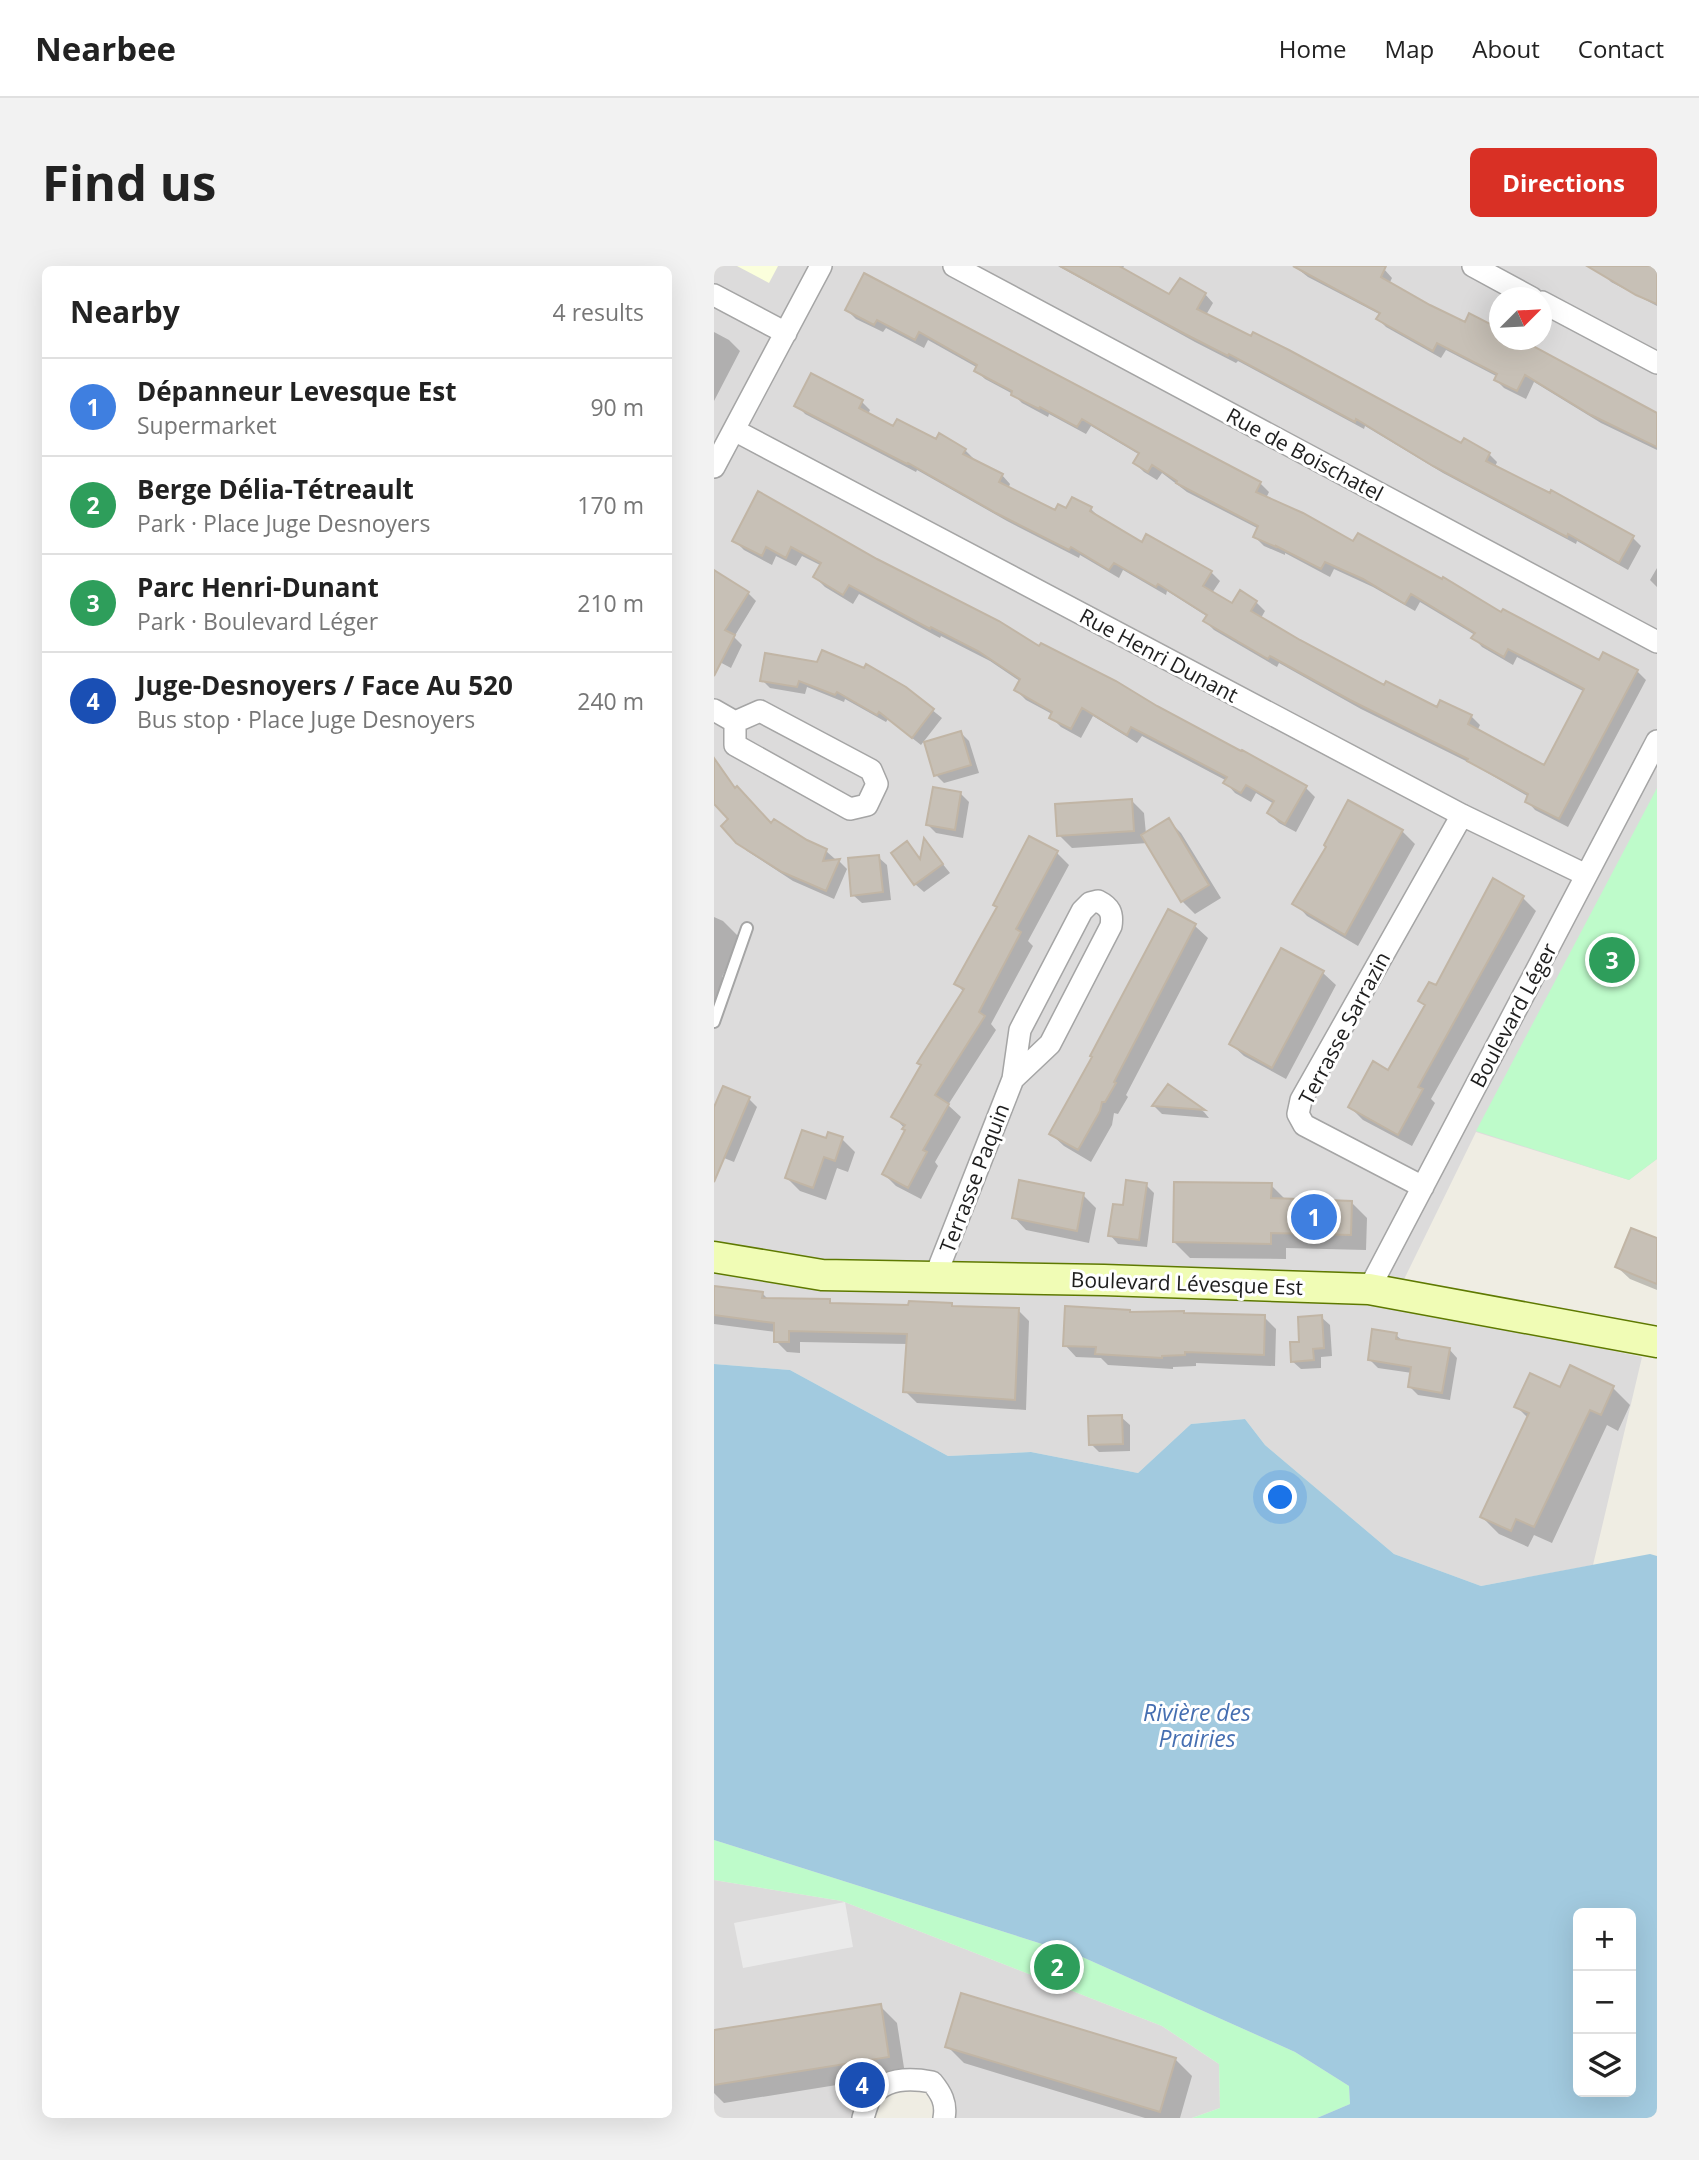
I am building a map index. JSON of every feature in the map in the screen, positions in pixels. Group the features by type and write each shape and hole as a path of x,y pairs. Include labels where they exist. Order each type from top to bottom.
{"street":[{"path":"714,467 821,266"},
{"name":"Rue de Boischatel","path":"954,266 1657,642"},
{"path":"1473,266 1512,287"},
{"path":"714,295 786,333"},
{"path":"1552,307 1657,363"},
{"name":"Rue Henri Dunant","path":"734,430 1462,815 1587,875"},
{"path":"714,710 735,722"},
{"path":"760,711 871,770 877,784 867,805 850,809 735,745 735,722 760,711"},
{"name":"Boulevard Léger","path":"1369,1289 1657,741"},
{"name":"Terrasse Sarrazin","path":"1423,1187 1304,1125 1298,1114 1301,1100 1462,815"},
{"name":"Terrasse Paquin","path":"935,1277 1013,1079 1020,1030 1082,911 1090,903 1098,901 1107,905 1112,915 1111,926 1050,1044 1013,1079"},
{"name":"Boulevard Lévesque Est","path":"714,1257 822,1275 1104,1280 1369,1289 1657,1342"},
{"path":"863,2118 871,2096 891,2081 915,2079 932,2082 941,2094 946,2110 944,2118"}],"lane":[{"path":"714,1022 747,928"}],"shaded area":[{"path":"714,266 1657,266 1657,1159 1629,1180 1476,1132 1392,1304 1642,1357 1593,1565 1481,1586 1394,1554 1265,1445 1245,1419 1191,1424 1138,1473 1031,1452 948,1456 790,1370 714,1364"},
{"path":"737,266 778,266 769,283"},
{"path":"714,1880 842,1901 1162,2026 1219,2064 1220,2108 1192,2118 944,2118 941,2094 891,2081 869,2118 714,2118"},
{"path":"845,1902 853,1947 743,1968 734,1923"}],"green space":[{"path":"1657,788 1657,1159 1629,1180 1476,1131"},
{"path":"714,1840 1080,1956 1295,2052 1349,2086 1350,2104 1317,2118 1192,2118 1220,2108 1219,2064 1162,2026 842,1901 714,1880"}],"water":[{"name":"Rivière des Prairies","path":"714,1364 790,1370 948,1456 1031,1452 1138,1473 1191,1424 1245,1419 1265,1445 1394,1554 1481,1586 1650,1554 1657,1556 1657,2118 1317,2118 1350,2104 1349,2086 1295,2052 1080,1956 714,1840"}],"building":[{"path":"1060,266 1119,266 1169,294 1180,278 1206,293 1197,309 1251,336 1253,332 1289,350 1461,443 1464,438 1490,453 1486,461 1550,493 1551,490 1634,536 1619,563 1568,534 1567,537 1433,466 1356,419 1355,422"},
{"path":"1293,266 1386,266 1381,277 1430,305 1465,322 1469,313 1489,323 1489,350 1540,350 1657,413 1657,447 1591,415 1525,375 1517,391 1494,380 1497,374 1437,343 1433,351 1376,319 1380,313"},
{"path":"1587,266 1657,266 1657,304 1636,295"},
{"path":"864,273 1261,482 1256,492 1303,513 1353,541 1358,533 1442,579 1443,577 1501,612 1503,609 1599,660 1603,652 1638,670 1559,819 1525,802 1528,794 1467,761 1468,759 1350,700 1270,656 1268,659 1203,621 1207,615 1158,584 1156,587 1114,563 1109,570 1071,547 1069,550 996,513 908,463 794,406 811,373 863,400 859,408 893,426 897,419 936,439 939,433 966,449 963,454 1003,474 999,482 1055,510 1058,504 1066,508 1072,497 1092,507 1090,511 1142,542 1146,534 1212,571 1203,586 1232,603 1240,590 1257,601 1251,611 1300,640 1384,685 1386,681 1437,707 1440,700 1472,715 1468,724 1544,765 1584,689 1508,649 1504,657 1471,638 1475,633 1411,594 1405,604 1363,579 1325,562 1321,569 1253,537 1258,526 1176,483 1177,481 1152,465 1148,472 1133,463 1139,453 1082,419 1077,427 1011,395 1012,391 974,371 977,365 919,332 915,340 877,320 874,325 845,310"},
{"path":"758,491 877,559 999,621 1039,646 1041,643 1116,681 1157,706 1307,786 1285,824 1267,813 1274,801 1246,785 1241,793 1223,783 1227,777 1131,727 1127,735 1082,708 1071,729 1049,718 1052,712 1014,690 1020,679 978,651 931,627 930,629 849,585 843,595 813,577 821,563 791,547 786,558 766,547 762,556 732,541"},
{"path":"714,570 749,592 725,630 735,635 714,676"},
{"path":"822,650 864,668 866,664 906,687 934,709 912,738 879,712 877,715 837,692 835,695 799,681 797,687 760,681 765,653 817,662"},
{"path":"961,731 971,765 934,776 924,742"},
{"path":"714,758 735,788 737,786 771,823 774,819 827,849 823,861 840,859 826,891 782,872 736,843 721,826 728,819 714,804"},
{"path":"933,787 961,792 955,830 926,825"},
{"path":"1132,799 1134,831 1057,836 1055,804"},
{"path":"1348,800 1403,830 1345,935 1292,904 1326,847 1324,845"},
{"path":"1169,818 1209,885 1181,902 1141,835"},
{"path":"1029,836 1058,851 1016,929 1021,932 979,1012 985,1016 935,1095 949,1104 923,1150 927,1152 908,1188 882,1174 905,1130 902,1129 905,1125 891,1117 921,1065 917,1063 964,989 954,984 997,907 993,905"},
{"path":"924,838 943,864 914,885 891,853 907,841 920,859"},
{"path":"879,855 883,892 851,896 848,858"},
{"path":"1493,878 1524,896 1418,1087 1423,1089 1398,1135 1348,1107 1373,1061 1388,1070 1425,1005 1418,1001 1429,982 1436,985"},
{"path":"1168,909 1196,924 1114,1082 1116,1083 1105,1102 1102,1102 1100,1111 1078,1150 1049,1134"},
{"path":"1281,948 1324,971 1272,1068 1229,1044"},
{"path":"1168,1084 1205,1110 1152,1106"},
{"path":"723,1086 750,1097 714,1182 714,1107"},
{"path":"802,1130 826,1138 828,1132 843,1137 835,1161 824,1157 813,1188 785,1178"},
{"path":"1019,1180 1084,1193 1077,1231 1012,1218"},
{"path":"1126,1180 1147,1183 1139,1240 1108,1236 1113,1204 1123,1205"},
{"path":"1174,1182 1272,1183 1271,1198 1352,1201 1351,1235 1271,1233 1271,1244 1173,1242"},
{"path":"1631,1228 1657,1238 1657,1284 1615,1267"},
{"path":"714,1286 763,1292 762,1298 830,1299 830,1303 908,1305 909,1301 952,1303 952,1306 1019,1308 1015,1400 903,1392 907,1334 789,1331 789,1342 774,1342 774,1323 714,1315"},
{"path":"1065,1306 1130,1312 1184,1311 1265,1315 1264,1355 1185,1352 1185,1355 1162,1358 1095,1354 1096,1347 1063,1346"},
{"path":"1322,1315 1324,1348 1313,1349 1314,1360 1291,1362 1290,1342 1299,1342 1298,1317"},
{"path":"1372,1329 1397,1333 1396,1339 1450,1348 1442,1393 1408,1387 1411,1367 1368,1360"},
{"path":"1570,1365 1614,1386 1601,1415 1590,1410 1534,1527 1516,1519 1511,1531 1480,1517 1529,1413 1514,1407 1530,1373 1560,1387"},
{"path":"1122,1415 1123,1444 1089,1445 1088,1416"},
{"path":"961,1993 1176,2058 1160,2112 945,2047"},
{"path":"881,2004 889,2057 714,2085 714,2030"}],"place":[{"name":"Parc Henri-Dunant","path":"1612,960"},
{"name":"Dépanneur Levesque Est","path":"1314,1217"},
{"name":"Berge Délia-Tétreault","path":"1057,1967"},
{"name":"Juge-Desnoyers / Face Au 520","path":"862,2085"}]}
